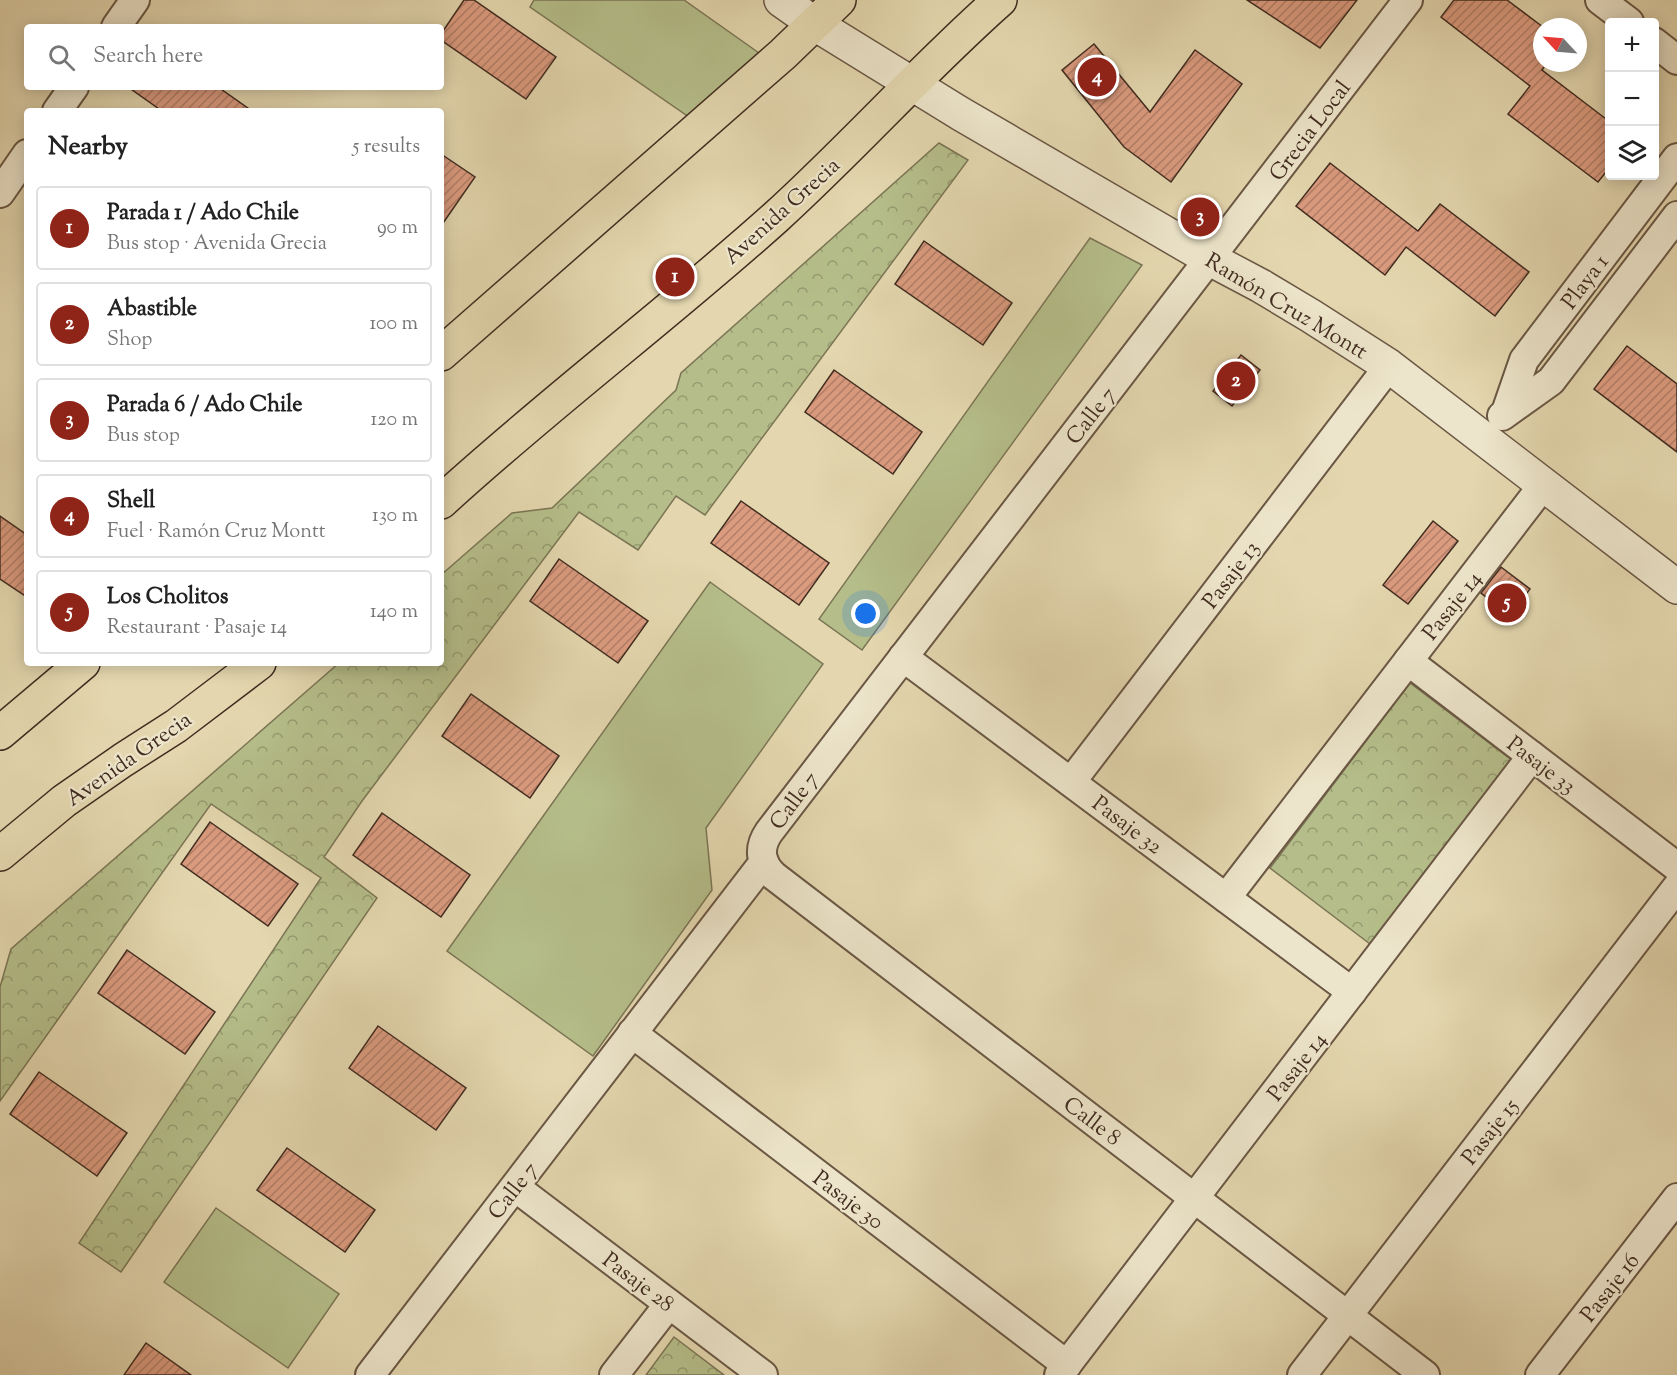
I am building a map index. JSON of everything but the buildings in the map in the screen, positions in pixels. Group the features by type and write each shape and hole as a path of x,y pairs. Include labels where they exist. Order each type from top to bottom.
{"main road":[{"path":"444,351 710,119 839,0"},
{"name":"Avenida Grecia","path":"444,499 767,224 829,167 911,84 1000,0"},
{"path":"0,733 79,666"},
{"name":"Avenida Grecia","path":"0,854 64,801 176,726 255,666"}],"street":[{"path":"118,24 135,0"},
{"name":"Ramón Cruz Montt","path":"781,0 911,84 1311,316 1389,366 1677,587"},
{"name":"Grecia Local","path":"1210,259 1408,0"},
{"path":"1600,0 1624,18"},
{"path":"1659,46 1677,60"},
{"path":"59,108 72,90"},
{"path":"0,193 24,158"},
{"name":"Playa 1","path":"1506,412 1524,360 1677,158"},
{"name":"Playa 1","path":"1484,438 1506,412 1551,381 1677,216"},
{"name":"Calle 7","path":"370,1375 764,862 762,846 769,832 1210,259"},
{"name":"Pasaje 13","path":"1071,782 1389,366"},
{"name":"Pasaje 14","path":"1226,898 1544,484"},
{"name":"Pasaje 32","path":"903,657 1352,992"},
{"name":"Pasaje 33","path":"1408,661 1677,867"},
{"name":"Pasaje 14","path":"1063,1370 1532,756"},
{"name":"Calle 8","path":"764,862 774,876 1425,1375"},
{"name":"Pasaje 15","path":"1302,1375 1677,887"},
{"name":"Pasaje 30","path":"632,1033 1063,1370"},
{"name":"Pasaje 28","path":"514,1187 763,1375"},
{"name":"Pasaje 16","path":"1540,1375 1677,1198"},
{"path":"614,1375 669,1304"}],"green space":[{"path":"534,0 684,0 759,53 689,117 530,7"},
{"path":"939,143 968,160 705,515 676,496 638,550 579,512 362,801 324,857 377,898 121,1272 79,1243 321,878 211,804 0,1101 0,987 11,949 336,666 444,666 444,572 512,513 552,508 676,390 681,373"},
{"path":"1090,238 1142,265 862,650 819,619"},
{"path":"710,582 823,664 706,828 712,890 593,1056 447,951"},
{"path":"1410,683 1513,761 1374,947 1270,868"},
{"path":"216,1208 339,1294 288,1368 164,1282"},
{"path":"674,1337 724,1375 646,1375"}],"place":[{"name":"Shell","path":"1097,77"},
{"name":"Parada 6 / Ado Chile","path":"1200,217"},
{"name":"Parada 1 / Ado Chile","path":"675,277"},
{"name":"Abastible","path":"1236,381"},
{"name":"Los Cholitos","path":"1507,603"}]}
